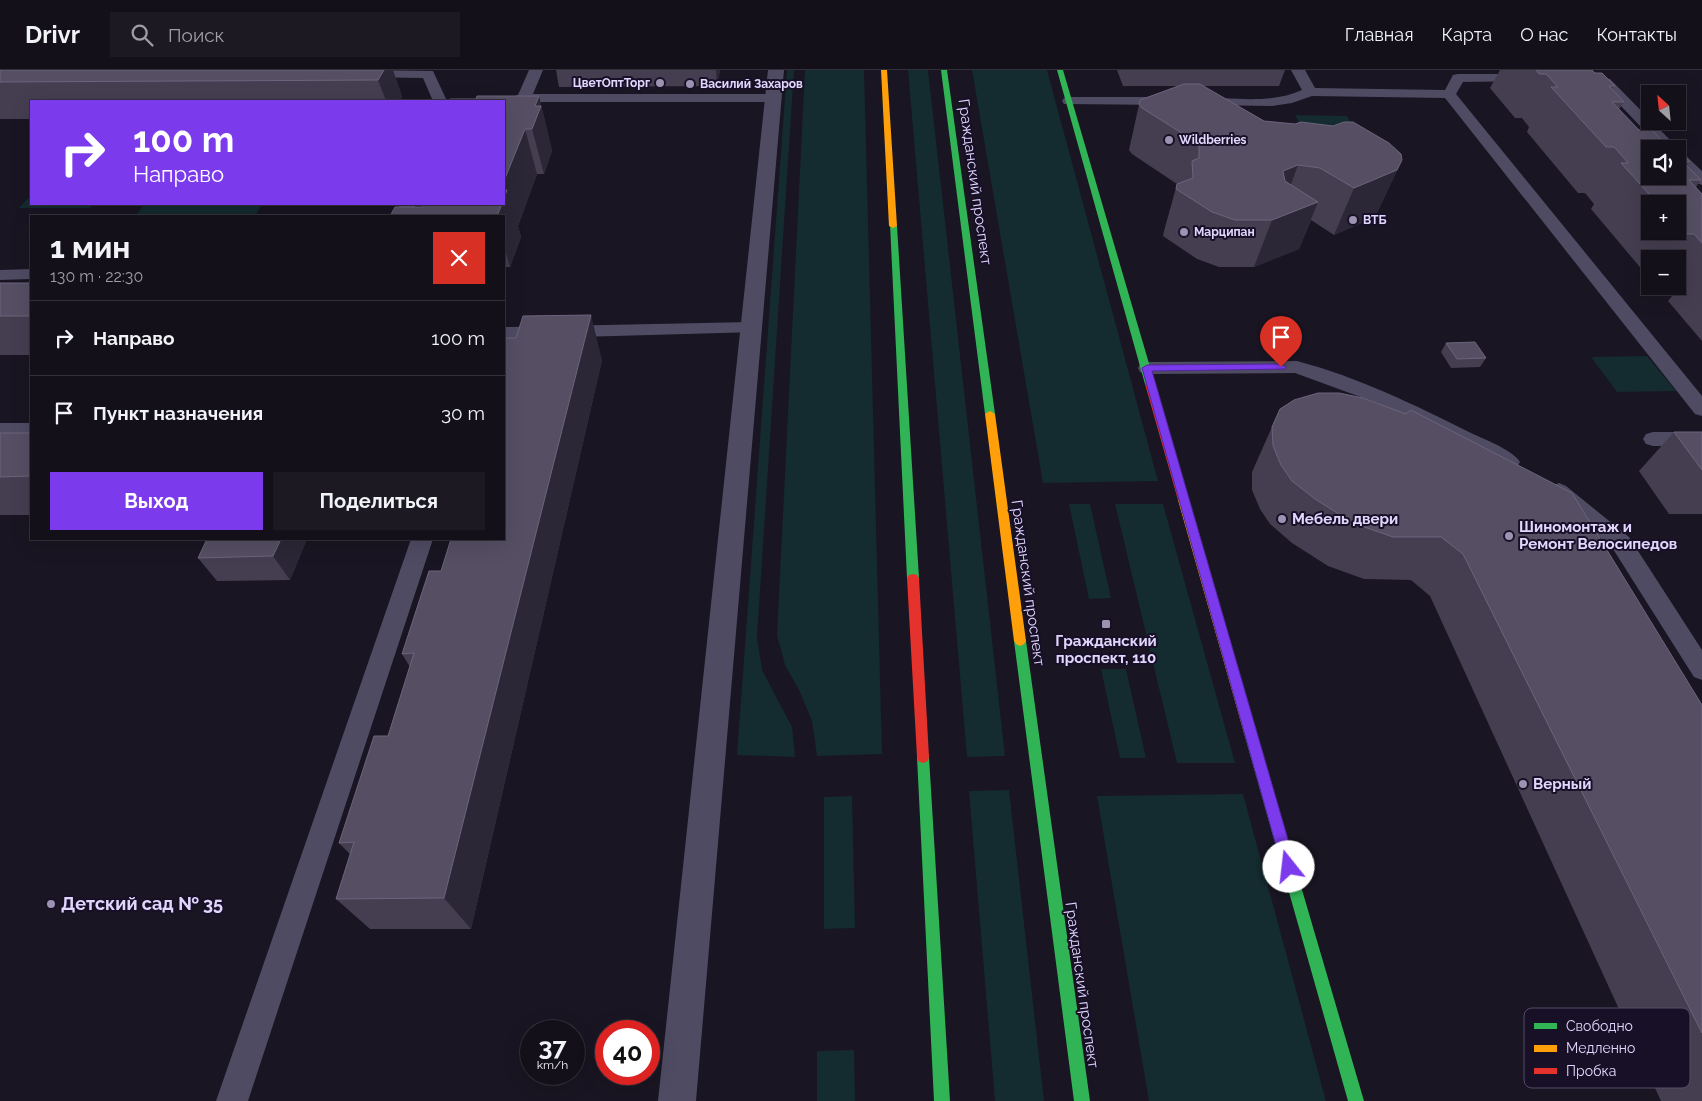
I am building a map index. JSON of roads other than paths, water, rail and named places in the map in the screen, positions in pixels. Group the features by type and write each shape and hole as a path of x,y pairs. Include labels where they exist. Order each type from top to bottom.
{"main road":[{"path":"884,70 942,1101"},
{"name":"Гражданский проспект","path":"944,70 1082,1101"},
{"path":"1060,70 1356,1101"}],"street":[{"path":"677,1101 776,70"}],"lane":[{"path":"524,98 536,70"},
{"path":"1298,70 1310,92"},
{"path":"350,74 428,72 440,100"},
{"path":"1449,94 1458,78 1539,76"},
{"path":"1568,77 1605,82 1662,140"},
{"path":"1069,101 1278,101 1305,96 1310,92 1449,94"},
{"path":"1449,94 1702,409"},
{"path":"505,104 524,98 773,98"},
{"path":"1686,164 1702,180"},
{"path":"0,274 30,274"},
{"path":"505,333 750,328"},
{"path":"1147,368 1297,367 1384,398 1483,447 1522,470"},
{"path":"0,430 30,430"},
{"path":"1652,439 1702,439"},
{"path":"1546,484 1562,493 1621,543 1702,670"},
{"path":"232,1101 422,540"}],"place":[{"name":"ЦветОптТорг","path":"660,83"},
{"name":"Василий Захаров","path":"690,84"},
{"name":"Wildberries","path":"1169,140"},
{"name":"ВТБ","path":"1353,220"},
{"name":"Марципан","path":"1184,232"},
{"name":"Мебель двери","path":"1282,519"},
{"name":"Шиномонтаж и Ремонт Велосипедов","path":"1509,536"},
{"name":"Гражданский проспект, 110","path":"1106,624"},
{"name":"Верный","path":"1523,784"},
{"name":"Детский сад № 35","path":"51,904"}]}
